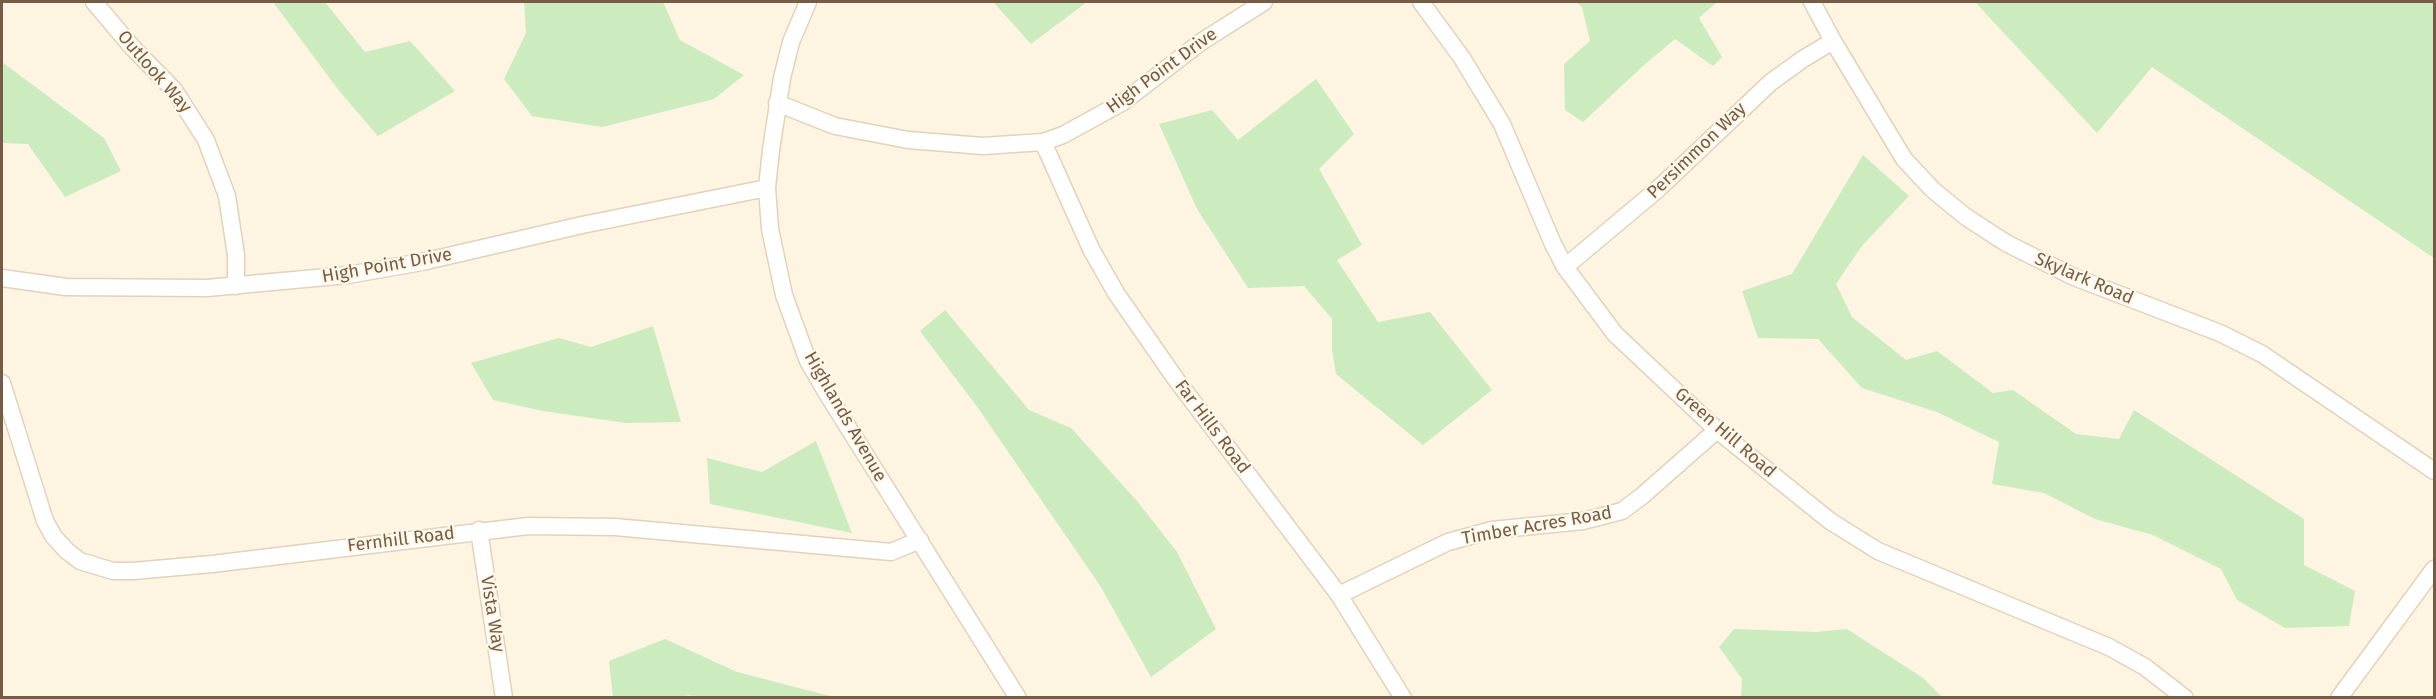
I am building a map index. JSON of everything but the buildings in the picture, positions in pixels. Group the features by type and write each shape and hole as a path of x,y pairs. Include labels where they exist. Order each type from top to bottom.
{"street":[{"name":"Outlook Way","path":"94,2 132,47 174,90 206,140 227,196 235,245 236,286"},
{"name":"Highlands Avenue","path":"808,2 791,42 777,103 767,188 770,229 784,295 808,361 846,426 1018,698"},
{"name":"High Point Drive","path":"777,103 835,126 908,140 983,146 1043,142 1063,135 1122,102 1201,42 1264,2"},
{"name":"Green Hill Road","path":"1421,2 1462,58 1502,124 1565,267 1615,334 1717,430 1830,521 1878,551 1937,577 2074,630 2145,667 2185,698"},
{"name":"Skylark Road","path":"1812,2 1904,159 1933,190 1966,217 2006,243 2074,277 2220,333 2262,354 2434,471"},
{"name":"Persimmon Way","path":"1565,267 1658,189 1771,82 1803,58 1833,41"},
{"name":"Far Hills Road","path":"1043,142 1091,249 1116,293 1175,378 1339,595 1403,698"},
{"name":"High Point Drive","path":"2,278 66,287 207,288 348,275 411,264 582,225 767,188"},
{"name":"Fernhill Road","path":"2,382 45,521 54,537 67,551 93,566 113,571 144,570 528,526 615,527 891,552 920,540"},
{"name":"Timber Acres Road","path":"1339,595 1448,543 1492,530 1583,521 1622,511 1717,430"},
{"name":"Vista Way","path":"479,530 504,698"},
{"path":"2340,698 2434,569"}],"green space":[{"path":"273,2 325,2 365,52 410,41 455,91 378,136 340,92"},
{"path":"524,2 663,2 680,40 744,75 714,99 602,127 532,116 504,79 526,33"},
{"path":"994,2 1087,2 1031,44"},
{"path":"1576,2 1717,2 1699,18 1722,57 1713,66 1675,39 1583,122 1565,110 1564,64 1590,41 1582,7"},
{"path":"1975,2 2434,2 2434,258 2152,67 2097,133"},
{"path":"2,62 104,138 121,171 65,197 28,144 2,143"},
{"path":"1316,79 1354,134 1319,169 1362,245 1337,260 1378,322 1430,312 1492,390 1423,445 1336,374 1332,350 1332,319 1304,286 1248,288 1197,209 1159,124 1212,110 1238,140"},
{"path":"1863,155 1909,196 1861,247 1836,284 1852,317 1906,360 1937,351 1993,393 2013,390 2076,434 2119,439 2134,410 2304,519 2304,565 2355,591 2349,626 2285,628 2237,600 2221,569 2153,535 2095,519 2044,493 1992,484 1999,442 1937,412 1862,388 1818,339 1758,338 1742,291 1792,274"},
{"path":"945,310 1029,410 1071,428 1137,501 1177,552 1216,629 1151,677 1101,587 978,408 920,331"},
{"path":"653,326 681,422 626,423 543,411 493,400 471,363 559,338 591,347"},
{"path":"816,441 852,533 710,504 707,458 762,472"},
{"path":"1734,629 1816,632 1847,629 1923,678 1942,697 1741,697 1742,679 1719,647"},
{"path":"665,639 737,672 834,697 701,698 688,695 681,698 613,697 609,661"}]}
